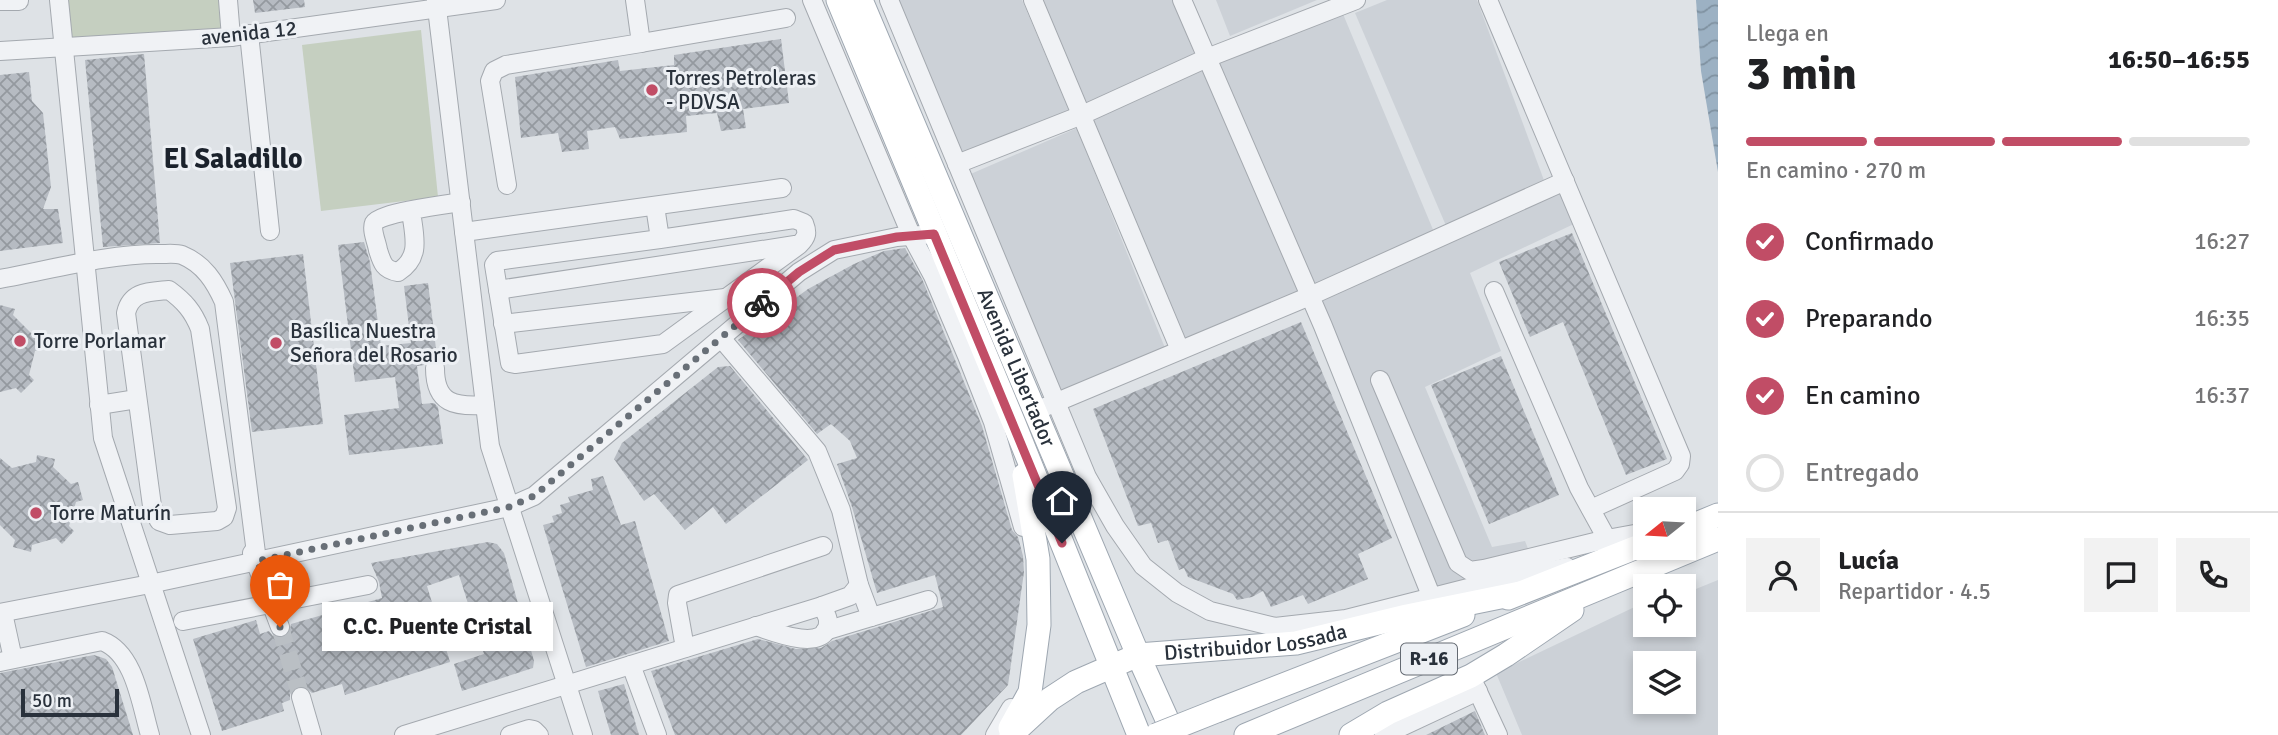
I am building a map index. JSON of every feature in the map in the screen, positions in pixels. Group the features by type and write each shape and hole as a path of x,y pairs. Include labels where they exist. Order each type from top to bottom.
{"main road":[{"name":"Avenida Libertador","path":"838,0 923,236 1013,421 1139,735"},
{"name":"Avenida Libertador","path":"861,0 1045,407 1138,655 1174,735"},
{"path":"1006,735 1030,692 1039,625 1038,559 1013,421"},
{"name":"R-16","path":"1246,735 1718,539"},
{"name":"R-16","path":"1156,735 1520,593 1608,549 1633,546"},
{"path":"1351,735 1388,713 1474,683 1506,655 1612,583"},
{"name":"Distribuidor Lossada","path":"1011,735 1050,699 1076,682 1138,655 1296,643 1407,616 1520,593"}],"street":[{"path":"60,0 103,438 201,735"},
{"path":"229,0 240,36 270,231"},
{"name":"avenida 12","path":"0,51 240,36 436,4 496,0"},
{"path":"635,0 641,43"},
{"path":"813,0 923,236 933,276 993,422 1031,560 1033,614 1027,667 1011,709 995,735"},
{"path":"889,0 957,163 1045,407 1115,526 1143,566 1177,593 1210,611 1275,627 1346,618 1432,598 1608,549 1633,538"},
{"path":"1033,0 1180,350"},
{"path":"1182,0 1310,296 1432,598"},
{"path":"957,163 1082,114 1207,58 1356,0"},
{"path":"1488,0 1681,456 1675,471 1591,509"},
{"path":"0,1 19,1"},
{"path":"436,4 489,446 583,735"},
{"path":"507,185 490,81 494,71 506,65 786,18"},
{"path":"1045,407 1310,296 1565,181"},
{"path":"464,232 782,188"},
{"path":"411,211 461,202"},
{"path":"655,206 660,239"},
{"path":"794,219 804,223 807,232 799,245 663,344 515,364 510,363 508,358 494,265 497,261 794,219"},
{"path":"150,735 128,663 113,645 102,641 6,661 2,613 509,507 534,496 799,272 834,250 897,237 923,236"},
{"path":"498,290 799,245"},
{"path":"0,279 145,254 180,254 198,264 214,280 224,302 228,429 227,509 218,522 170,526 159,521 152,506 126,313 128,303 137,295 169,290 193,312 200,329 228,429 257,561 280,627"},
{"path":"1494,291 1578,488 1591,509 1608,549"},
{"path":"502,324 726,298"},
{"path":"721,338 817,451 841,510 859,585 871,617"},
{"path":"435,368 440,393 452,404 465,407 485,405"},
{"path":"1380,380 1458,563 1470,571 1608,549"},
{"path":"99,405 137,399"},
{"path":"685,648 678,595 822,546"},
{"path":"183,621 368,584"},
{"path":"404,735 822,606 850,596 859,585"},
{"path":"756,626 785,637 816,638 825,631 928,600"},
{"path":"822,606 828,621 825,631"},
{"path":"799,612 797,632 803,639"},
{"path":"631,665 657,735"},
{"path":"1384,735 1474,683 1497,735"},
{"path":"301,696 312,735"},
{"path":"509,735 529,729 539,735"}],"shaded area":[{"path":"893,0 1022,0 1069,110 960,155"},
{"path":"1041,0 1172,0 1195,55 1086,103"},
{"path":"1216,0 1317,0 1230,36"},
{"path":"1387,0 1477,0 1545,183 1447,228 1355,13"},
{"path":"1343,14 1434,232 1315,285 1218,64"},
{"path":"1202,69 1298,292 1186,340 1092,120"},
{"path":"1077,128 1165,348 1060,392 966,176"},
{"path":"1562,190 1576,223 1470,273 1501,351 1425,387 1492,547 1525,541 1534,564 1437,589 1319,299"},
{"path":"1718,580 1718,735 1522,735 1496,673 1633,608 1633,637 1696,637 1696,589"}],"green space":[{"path":"62,0 219,0 221,28 65,40"},
{"path":"421,30 438,197 321,211 302,45"}],"water":[{"path":"1696,0 1718,0 1718,172 1701,71"}],"building":[{"path":"253,0 304,0 305,7 255,13"},
{"name":"Torres Petroleras - PDVSA","path":"781,39 789,103 743,109 746,128 721,131 717,113 686,116 687,132 620,139 615,127 587,131 589,149 562,152 558,133 521,138 515,77 618,60 620,71 674,65 674,55"},
{"path":"144,54 160,243 103,247 85,60"},
{"path":"29,72 32,101 43,113 51,187 43,209 58,209 63,243 0,251 0,75"},
{"path":"1572,233 1667,459 1626,475 1563,322 1530,337 1499,262"},
{"path":"364,242 370,262 381,346 411,343 404,286 428,283 437,357 429,358 424,365 417,366 422,404 434,403 438,407 443,444 349,455 344,415 399,408 395,377 355,382 338,245"},
{"path":"905,248 923,281 982,426 1012,530 1018,537 1023,556 1024,572 1008,685 961,735 675,735 651,671 758,639 796,649 821,648 832,641 943,607 935,575 877,593 837,464 857,458 850,441 831,424 817,434 738,340 808,289 884,251"},
{"name":"Basílica Nuestra Señora del Rosario","path":"303,254 323,424 252,432 230,263"},
{"name":"Torre Porlamar","path":"0,305 15,309 13,315 31,333 37,331 42,349 35,351 29,375 34,380 21,393 16,388 0,392"},
{"path":"1301,322 1392,538 1358,554 1368,579 1308,604 1303,595 1271,607 1263,591 1237,600 1233,594 1188,577 1184,568 1179,570 1168,540 1158,543 1151,523 1138,526 1093,409"},
{"path":"1501,356 1559,495 1489,524 1431,385"},
{"path":"730,366 808,460 726,524 713,507 685,530 654,494 644,501 614,459 622,443 718,367"},
{"name":"Torre Maturín","path":"37,455 55,459 53,467 71,484 78,482 83,500 76,502 69,526 74,531 62,544 56,538 32,545 31,552 13,547 15,540 0,525 0,458 12,468 36,462"},
{"path":"603,476 621,525 635,521 669,641 586,667 543,525 554,522 552,516 562,513 560,505 570,502 568,497 593,490 591,479"},
{"path":"488,542 497,544 504,553 534,661 533,668 462,691 454,664 484,654 459,575 427,586 450,662 345,695 342,684 312,693 304,686 297,686 290,694 290,700 282,703 284,711 222,731 193,639 256,620 260,634 269,631 273,636 283,638 289,634 291,624 382,598 371,563"},
{"path":"94,655 106,659 112,667 133,735 0,735 0,673"},
{"path":"624,684 639,735 611,735 598,691"},
{"path":"1475,711 1485,735 1426,735"}],"tunnel":[{"path":"280,627 301,697"}],"way so far":[{"path":"280,627 257,561 509,507 534,496 762,303"}],"place":[{"name":"Torres Petroleras - PDVSA","path":"652,90"},
{"name":"Torre Porlamar","path":"20,341"},
{"name":"Basílica Nuestra Señora del Rosario","path":"276,343"},
{"name":"Torre Maturín","path":"36,513"},
{"name":"C.C. Puente Cristal","path":"280,627"}],"district":[{"name":"El Saladillo","path":"233,159"}],"route":[{"path":"762,303 799,272 834,250 897,237 934,234 1062,543"}]}
